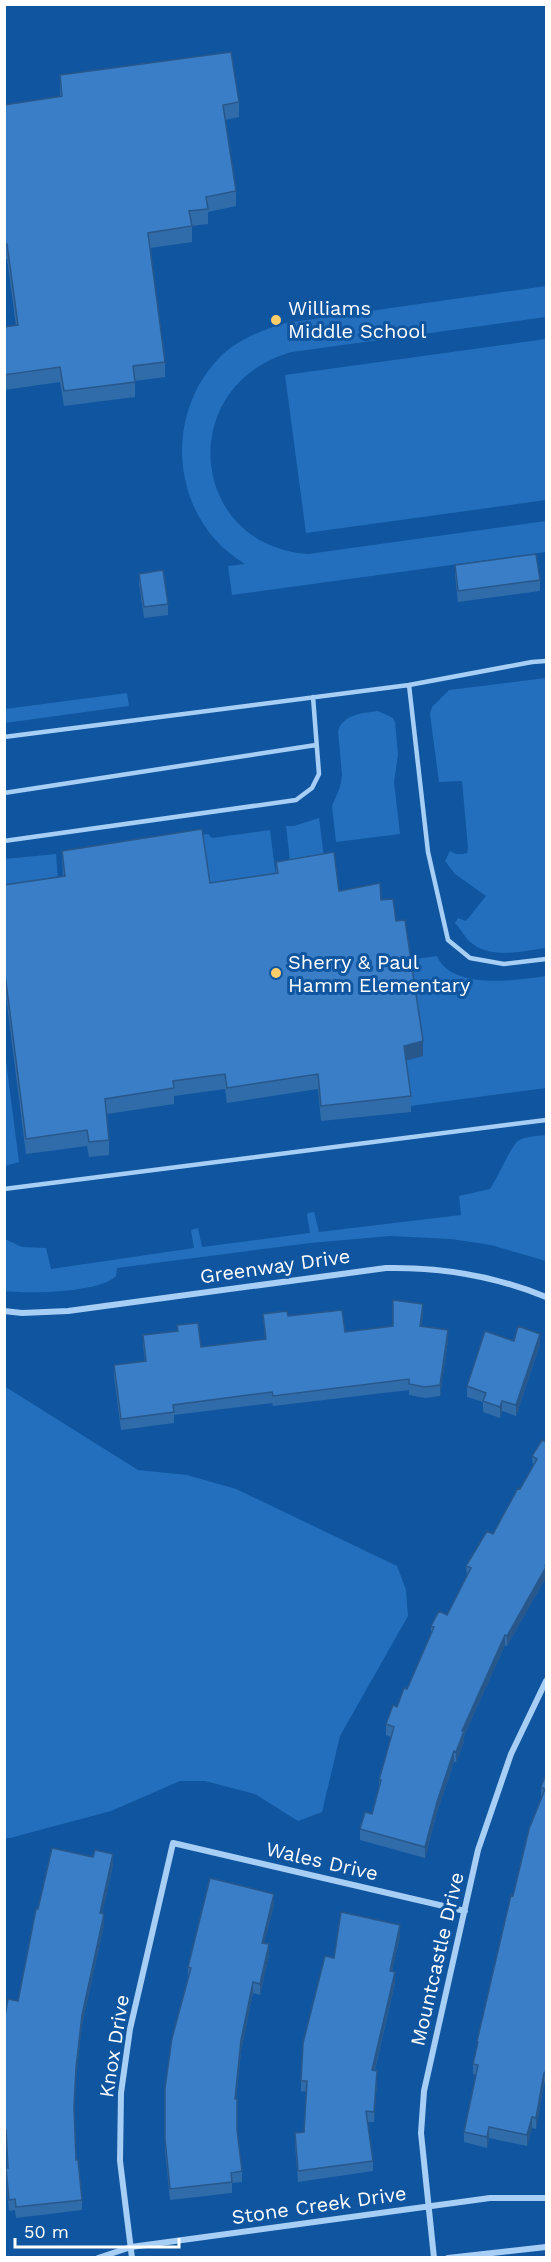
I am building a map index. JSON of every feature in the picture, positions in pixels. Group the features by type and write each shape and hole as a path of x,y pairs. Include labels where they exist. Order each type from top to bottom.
{"street":[{"name":"Greenway Drive","path":"4,1311 22,1313 68,1311 386,1268 460,1273 510,1284 546,1297"},
{"name":"Mountcastle Drive","path":"434,2258 421,2133 424,2091 478,1850 511,1754 546,1681"},
{"name":"Wales Drive","path":"173,1843 465,1911"},
{"name":"Knox Drive","path":"132,2258 120,2161 121,2093 130,2029 173,1843"},
{"name":"Stone Creek Drive","path":"98,2258 131,2247 490,2198 546,2198"},
{"path":"448,2258 546,2247"}],"lane":[{"path":"4,737 409,685 546,661"},
{"path":"409,685 428,852 448,939 470,958 504,964 546,960"},
{"path":"4,841 296,800 312,788 319,774 313,697"},
{"path":"4,793 316,745"},
{"path":"4,1189 546,1120"}],"shaded area":[{"path":"546,286 546,317 292,352 254,369 228,396 214,428 211,462 219,495 238,523 268,544 308,554 546,521 546,552 232,595 228,566 245,564 220,545 202,521 189,494 183,466 183,436 189,407 202,379 222,355 252,335 286,323"},
{"path":"546,339 546,500 306,533 285,375"},
{"path":"546,678 546,948 506,953 486,951 469,941 455,923 458,918 466,921 486,896 455,874 445,861 450,851 458,854 467,853 462,781 439,782 430,714 432,707 449,690"},
{"path":"127,693 129,706 5,723 5,709"},
{"path":"378,711 393,718 395,722 398,755 394,782 400,834 336,842 332,806 342,775 338,731 344,721 349,718"},
{"path":"319,818 324,857 290,861 286,826 294,826"},
{"path":"270,830 276,877 210,898 172,837 208,834 212,838"},
{"path":"56,854 58,881 5,900 5,859"},
{"path":"437,956 445,967 471,979 503,981 546,976 546,1088 410,1106 404,1061 423,1056 409,960"},
{"path":"5,1053 19,1162 4,1166"},
{"path":"546,1135 546,1261 491,1245 451,1239 390,1236 310,1243 117,1268 116,1276 107,1282 79,1289 46,1292 5,1291 5,1239 22,1247 46,1248 51,1269 194,1248 191,1230 198,1228 202,1247 310,1233 307,1215 314,1212 319,1232 461,1215 459,1196 490,1189 518,1141 528,1137"},
{"path":"4,1386 138,1470 187,1475 236,1489 397,1566 406,1590 408,1616 340,1736 322,1812 298,1821 255,1794 205,1781 180,1781 111,1811 5,1838"}],"building":[{"path":"231,52 239,102 223,105 236,191 206,197 208,209 189,211 192,226 148,233 165,362 133,366 135,382 64,391 60,367 4,375 4,327 18,325 7,244 4,244 4,105 62,96 60,75"},
{"path":"536,554 540,580 458,591 455,565"},
{"path":"163,570 168,604 144,607 139,574"},
{"name":"Sherry & Paul Hamm Elementary","path":"202,829 210,883 278,873 276,862 334,852 339,891 380,883 381,900 393,899 396,921 405,920 423,1041 404,1046 411,1096 321,1106 318,1074 227,1088 225,1074 173,1081 174,1088 105,1099 109,1140 89,1142 87,1130 26,1139 4,966 4,885 65,876 62,851"},
{"path":"393,1300 423,1304 420,1326 448,1330 440,1385 425,1387 409,1384 409,1379 273,1396 272,1392 173,1405 174,1412 121,1419 114,1365 146,1361 143,1335 178,1331 177,1325 198,1323 201,1347 266,1339 263,1314 287,1311 288,1316 342,1310 345,1332 393,1326"},
{"path":"518,1326 540,1334 516,1405 502,1401 500,1407 483,1401 486,1393 467,1386 485,1331 514,1341"},
{"path":"542,1440 546,1442 546,1567 507,1636 505,1635 462,1731 464,1731 456,1752 454,1751 437,1802 425,1847 360,1829 365,1812 372,1814 394,1727 386,1724 393,1705 397,1707 404,1688 407,1689 439,1611 447,1615 471,1568 466,1566 487,1531 493,1534 537,1459 532,1456"},
{"path":"546,1774 546,2069 536,2118 532,2117 527,2135 489,2127 487,2137 464,2132 478,2065 473,2064 511,1895 513,1896 529,1829 545,1789 541,1787"},
{"path":"52,1848 93,1857 95,1850 113,1854 100,1913 104,1914 82,2015 76,2068 74,2107 76,2160 78,2160 82,2200 16,2207 15,2199 9,2200 6,2168 8,2168 6,2130 4,2130 4,2022 8,1999 18,2001 36,1909 38,1909"},
{"path":"210,1878 274,1894 262,1943 269,1944 260,1984 253,1982 241,2040 235,2099 237,2099 237,2130 242,2171 231,2173 232,2182 170,2189 165,2139 165,2088 172,2038 191,1968 188,1967"},
{"path":"341,1912 400,1925 390,1971 395,1972 372,2070 377,2071 374,2112 366,2111 373,2161 298,2171 295,2133 304,2132 307,2081 301,2081 303,2043 325,1956 334,1958"}],"place":[{"name":"Williams Middle School","path":"276,320"},
{"name":"Sherry & Paul Hamm Elementary","path":"276,973"}]}
